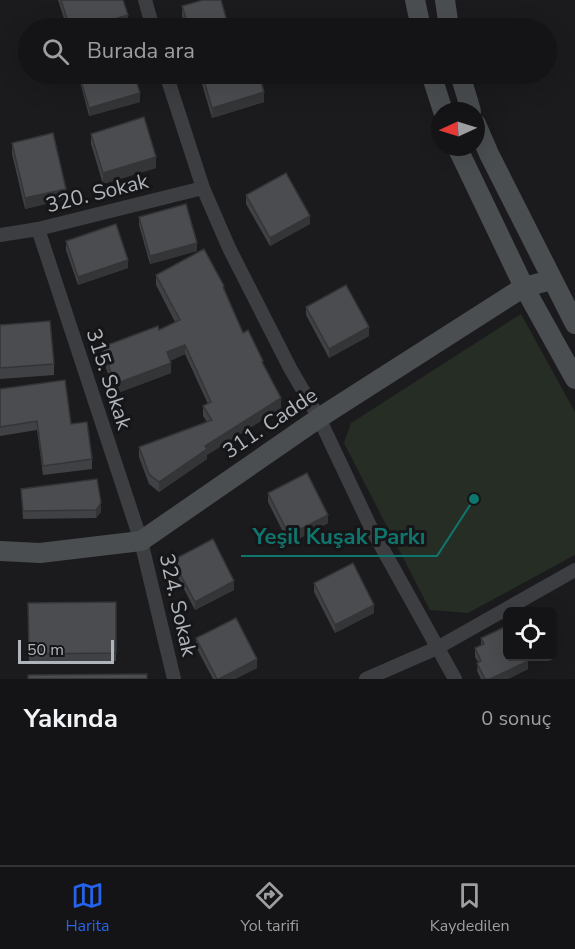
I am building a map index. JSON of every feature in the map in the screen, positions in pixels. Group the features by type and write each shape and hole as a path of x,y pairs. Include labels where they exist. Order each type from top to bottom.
{"street":[{"path":"145,0 150,18"},
{"path":"415,0 419,18"},
{"path":"444,0 447,18"},
{"path":"169,84 203,188 229,248 290,368 319,418 371,528 455,679"},
{"path":"434,84 440,102"},
{"path":"463,84 468,102"},
{"path":"485,145 575,324"},
{"path":"462,156 524,287 575,379"},
{"name":"320. Sokak","path":"0,236 38,230 203,188"},
{"name":"315. Sokak","path":"38,230 141,541"},
{"name":"311. Cadde","path":"0,551 40,553 141,541 319,418 524,287 552,280"},
{"name":"324. Sokak","path":"141,541 174,679"},
{"path":"366,679 437,648 575,570"}],"shaded area":[{"path":"521,314 575,412 575,555 468,613 430,610 344,443 351,423"}],"building":[{"path":"61,0 123,0 128,15 118,18 67,18"},
{"path":"203,0 221,0 226,18 186,18 182,6"},
{"path":"82,84 137,84 140,93 89,108"},
{"path":"205,84 262,84 264,92 212,108"},
{"path":"144,117 156,157 103,173 91,134"},
{"path":"53,133 66,189 25,198 12,143"},
{"path":"286,173 310,216 270,238 246,195"},
{"path":"186,204 197,243 150,256 139,217"},
{"path":"116,224 128,260 78,277 66,241"},
{"path":"204,249 224,286 243,333 248,330 281,398 205,446 207,449 159,482 149,474 139,447 212,420 203,406 211,402 185,345 167,352 171,363 115,384 102,347 158,326 159,330 180,320 156,275"},
{"path":"346,285 369,327 329,349 306,307"},
{"path":"50,321 54,364 0,368 0,325"},
{"path":"65,380 71,424 87,422 92,459 43,466 37,421 0,427 0,389"},
{"path":"307,473 328,515 289,535 268,493"},
{"path":"97,479 101,503 96,510 23,511 21,489"},
{"path":"213,539 234,581 195,602 173,560"},
{"path":"353,563 374,605 335,625 314,583"},
{"path":"116,602 116,653 29,654 28,603"},
{"path":"236,618 257,659 217,679 196,638"},
{"path":"503,628 503,661 528,661 490,679 485,679 477,663 481,661 475,648 484,644 481,638"},
{"path":"147,674 147,679 28,679 28,675"}],"place":[{"name":"Yeşil Kuşak Parkı","path":"474,499"}]}
